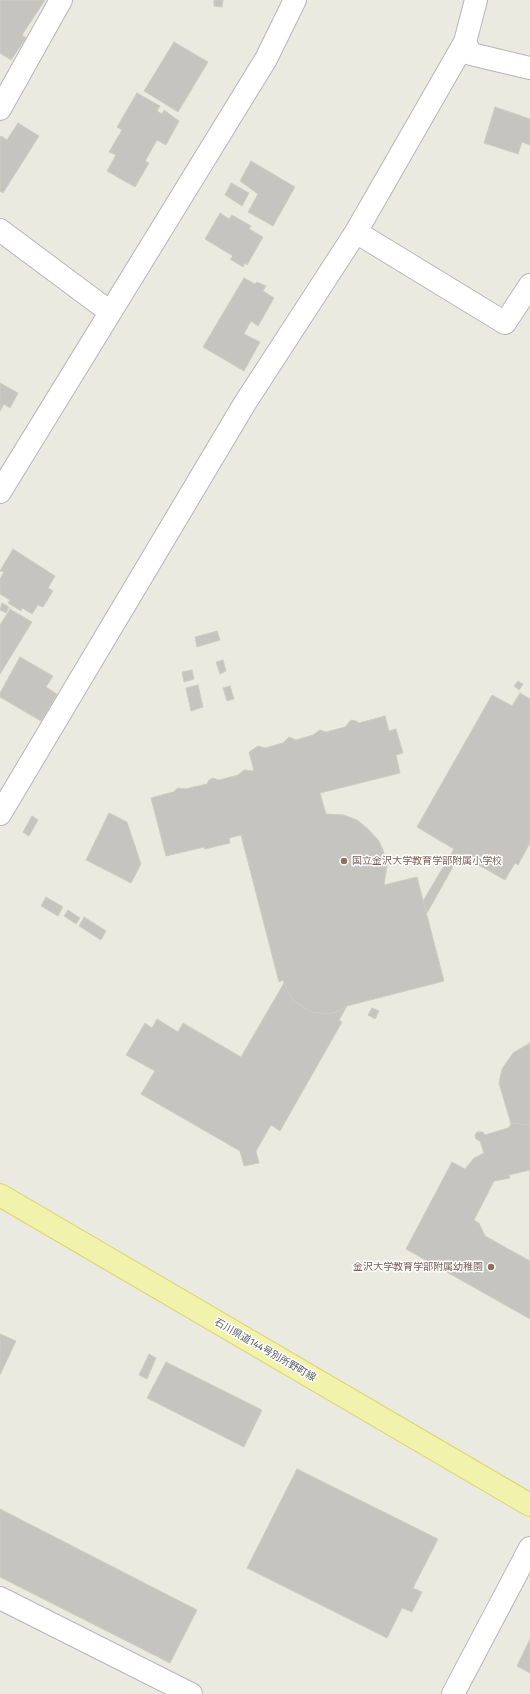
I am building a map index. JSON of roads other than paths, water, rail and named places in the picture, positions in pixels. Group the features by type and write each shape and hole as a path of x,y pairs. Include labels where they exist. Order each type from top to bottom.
{"main road":[{"name":"石川県道144号別所野町線","path":"0,1195 530,1505"}],"street":[{"path":"0,109 61,0"},
{"path":"0,492 266,59 295,0"},
{"path":"0,814 245,403 356,232 465,42 476,0"},
{"path":"465,42 471,54 530,68"},
{"path":"0,230 110,312"},
{"path":"356,232 505,323 530,285"},
{"path":"453,1694 530,1548"},
{"path":"0,1598 191,1694"}],"place":[{"name":"国立金沢大学教育学部附属小学校","path":"344,861"},
{"name":"金沢大学教育学部附属幼稚園","path":"491,1267"}]}
